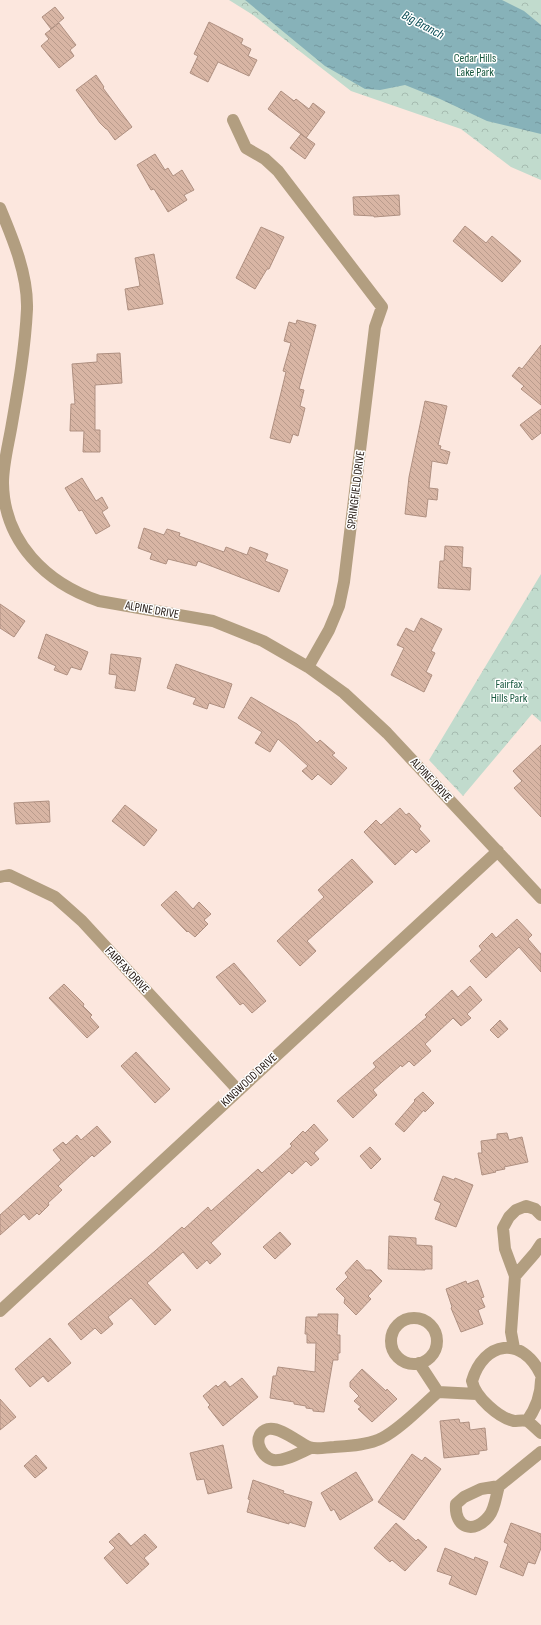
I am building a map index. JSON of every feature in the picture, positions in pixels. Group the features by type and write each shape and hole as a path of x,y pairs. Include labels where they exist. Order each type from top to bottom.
{"street":[{"name":"SPRINGFIELD DRIVE","path":"233,120 246,148 265,159 278,171 382,307 375,326 348,559 339,606 329,630 308,667"},
{"name":"ALPINE DRIVE","path":"0,208 21,266 25,284 27,308 24,351 3,482 9,515 18,539 29,555 44,571 82,595 99,601 213,621 263,641 308,667 344,693 370,715 541,898"},
{"name":"KINGWOOD DRIVE","path":"0,1311 498,851"},
{"name":"FAIRFAX DRIVE","path":"0,877 9,876 30,884 55,897 73,912 238,1090"},
{"path":"514,1348 511,1332 516,1276 505,1249 503,1228 509,1217 516,1210 526,1206 535,1209 541,1215"},
{"path":"516,1276 541,1244"},
{"path":"541,1375 536,1364 528,1356 519,1349 507,1348 496,1350 486,1356 478,1365 472,1381 476,1394 485,1403 503,1416 513,1421 526,1421 541,1434"},
{"path":"419,1363 438,1392"},
{"path":"526,1421 535,1410 539,1399 541,1380"},
{"path":"311,1448 351,1446 381,1439 408,1420 438,1392 476,1394"},
{"path":"499,1486 541,1452"}],"green space":[{"name":"Cedar Hills Lake Park","path":"229,0 541,0 541,180 511,167 461,129 351,91 253,15"},
{"name":"Fairfax Hills Park","path":"541,574 541,722 532,714 463,796 429,760"}],"water":[{"name":"Cedar Hills Lake Park","path":"245,0 502,0 524,11 541,25 541,134 487,121 440,99 405,85 380,90 365,89 325,66"}],"building":[{"path":"55,7 64,18 51,29 42,17"},
{"path":"209,22 243,39 241,44 251,49 248,56 257,60 249,76 218,62 208,82 190,73 198,56 194,54"},
{"path":"59,23 76,45 70,50 74,56 59,68 41,46 49,39 45,34"},
{"path":"96,75 104,87 103,88 132,127 115,140 107,129 100,123 76,90"},
{"path":"281,91 294,101 296,99 309,109 313,103 325,112 306,138 268,109"},
{"path":"301,134 315,144 305,159 290,148"},
{"path":"155,154 165,170 168,168 173,176 182,170 194,190 184,195 187,200 168,212 154,189 151,190 137,165"},
{"path":"399,195 400,215 374,217 354,215 353,197"},
{"path":"465,226 486,243 492,236 521,261 502,282 453,241"},
{"path":"261,227 284,237 269,269 267,269 255,289 236,278"},
{"path":"154,254 163,304 128,310 125,289 140,286 135,258"},
{"path":"297,320 316,325 299,389 304,390 300,406 305,408 298,436 293,434 290,443 270,438 286,372 283,371 291,343 284,341 289,322 296,324"},
{"path":"541,345 541,405 521,389 524,386 512,376 519,367 522,369"},
{"path":"120,353 122,383 95,385 95,430 100,430 100,452 83,452 84,431 70,431 71,404 75,404 72,364 97,362 97,354"},
{"path":"425,401 447,406 438,445 441,446 440,449 450,452 447,464 432,461 429,488 438,489 437,500 428,499 426,517 405,514 409,477"},
{"path":"541,409 541,433 532,440 520,425"},
{"path":"82,478 96,501 102,497 108,508 102,512 110,526 96,534 82,510 79,511 65,488"},
{"path":"144,528 164,535 167,529 180,533 179,536 224,552 226,547 247,555 250,547 268,554 265,561 288,570 279,592 198,561 196,566 168,559 166,564 150,559 152,553 138,548"},
{"path":"445,546 463,547 462,567 471,568 470,590 438,588 440,561 444,561"},
{"path":"0,604 25,621 14,637 0,628"},
{"path":"421,618 442,629 431,651 435,653 426,672 432,675 424,692 391,675 404,648 397,645 406,628 414,632"},
{"path":"46,634 88,652 81,670 71,667 67,675 54,670 56,666 38,658"},
{"path":"111,654 141,658 135,691 115,688 117,675 109,674"},
{"path":"176,664 232,684 224,708 209,703 207,709 193,704 196,698 167,688"},
{"path":"251,697 297,724 317,743 320,740 335,753 332,755 347,768 331,785 318,774 312,780 302,771 308,766 278,739 270,752 255,743 262,732 238,718"},
{"path":"541,745 541,817 514,788 522,781 513,771"},
{"path":"49,801 50,822 16,824 14,803"},
{"path":"125,805 157,830 144,846 112,821"},
{"path":"400,808 406,815 409,813 421,826 419,829 430,841 416,853 412,849 395,865 364,832 376,820 381,825"},
{"path":"352,859 373,882 307,941 316,951 300,966 277,941 324,897 318,890"},
{"path":"176,891 193,909 199,902 211,914 204,920 208,924 195,937 188,931 187,932 161,905"},
{"path":"517,919 532,935 528,939 541,954 541,972 519,947 486,978 470,961 482,950 479,946 492,933 496,938"},
{"path":"234,963 266,1001 252,1013 243,1003 240,1005 216,977"},
{"path":"64,984 84,1004 83,1006 92,1015 90,1017 99,1027 87,1038 49,998"},
{"path":"470,986 482,1000 467,1014 471,1018 461,1026 453,1018 425,1044 431,1051 414,1066 409,1061 402,1067 401,1065 373,1090 377,1095 353,1118 337,1101 376,1067 373,1063 427,1017 425,1015 452,990 458,997"},
{"path":"500,1020 508,1029 498,1038 490,1030"},
{"path":"136,1052 170,1089 155,1103 121,1066"},
{"path":"423,1092 434,1103 425,1112 424,1110 404,1132 395,1124 415,1101 414,1100"},
{"path":"314,1124 328,1140 314,1153 319,1159 311,1166 306,1161 292,1174 289,1171 211,1243 221,1254 210,1264 207,1260 197,1269 183,1252 147,1283 171,1310 155,1325 131,1298 108,1317 113,1324 101,1334 95,1328 81,1340 68,1324 182,1227 184,1229 208,1207 211,1211 258,1169 262,1173 292,1146 290,1144 303,1131 305,1133"},
{"path":"97,1126 111,1142 94,1157 92,1155 58,1186 62,1190 48,1203 49,1205 39,1215 37,1213 29,1220 24,1214 0,1235 0,1215 61,1160 53,1150 63,1142 66,1145 77,1135 81,1140"},
{"path":"507,1133 509,1140 522,1137 528,1162 504,1167 505,1169 482,1175 478,1153 482,1153 481,1141 497,1139 497,1134"},
{"path":"370,1147 381,1159 371,1169 360,1156"},
{"path":"443,1176 454,1180 455,1178 473,1185 456,1227 435,1219 441,1203 434,1200"},
{"path":"280,1232 291,1244 275,1259 263,1247"},
{"path":"389,1236 416,1238 416,1245 432,1246 432,1269 388,1269"},
{"path":"357,1260 366,1270 371,1270 382,1281 368,1296 371,1299 356,1315 344,1303 345,1298 336,1289 348,1277 345,1273"},
{"path":"478,1280 484,1297 481,1298 485,1307 478,1310 483,1324 461,1332 451,1308 452,1307 446,1289 466,1281 467,1284"},
{"path":"318,1314 338,1314 337,1335 340,1335 340,1353 338,1353 338,1360 333,1360 324,1412 313,1411 313,1409 306,1408 306,1406 294,1404 294,1402 270,1398 273,1376 276,1376 278,1367 315,1372 316,1343 307,1343 307,1334 305,1334 306,1317 318,1317"},
{"path":"50,1338 71,1363 48,1382 43,1376 30,1387 15,1369"},
{"path":"362,1369 397,1399 372,1422 358,1409 361,1407 354,1401 359,1396 350,1387 350,1382"},
{"path":"242,1378 258,1397 223,1426 208,1407 210,1405 203,1396 216,1385 218,1387 225,1381 230,1387"},
{"path":"0,1399 16,1417 0,1430"},
{"path":"459,1419 460,1423 469,1422 470,1430 485,1428 487,1450 479,1451 479,1454 444,1458 440,1421"},
{"path":"223,1445 232,1488 208,1494 204,1479 197,1480 190,1453"},
{"path":"412,1454 422,1461 425,1457 441,1469 404,1520 378,1502"},
{"path":"36,1455 47,1468 35,1478 24,1466"},
{"path":"356,1472 373,1500 340,1520 334,1509 331,1511 321,1493"},
{"path":"253,1480 284,1491 283,1493 312,1502 305,1527 247,1512 250,1500 248,1499"},
{"path":"396,1523 416,1541 418,1539 427,1547 405,1571 392,1560 390,1562 374,1548"},
{"path":"511,1523 541,1534 541,1548 535,1564 528,1562 523,1576 500,1567 508,1544 504,1542"},
{"path":"119,1533 131,1546 145,1534 157,1547 144,1558 149,1564 127,1584 104,1558 115,1548 109,1542"},
{"path":"445,1548 474,1560 475,1557 488,1562 476,1595 449,1584 452,1576 437,1571"}],"water label":[{"name":"Big Branch","path":"423,25"}]}
